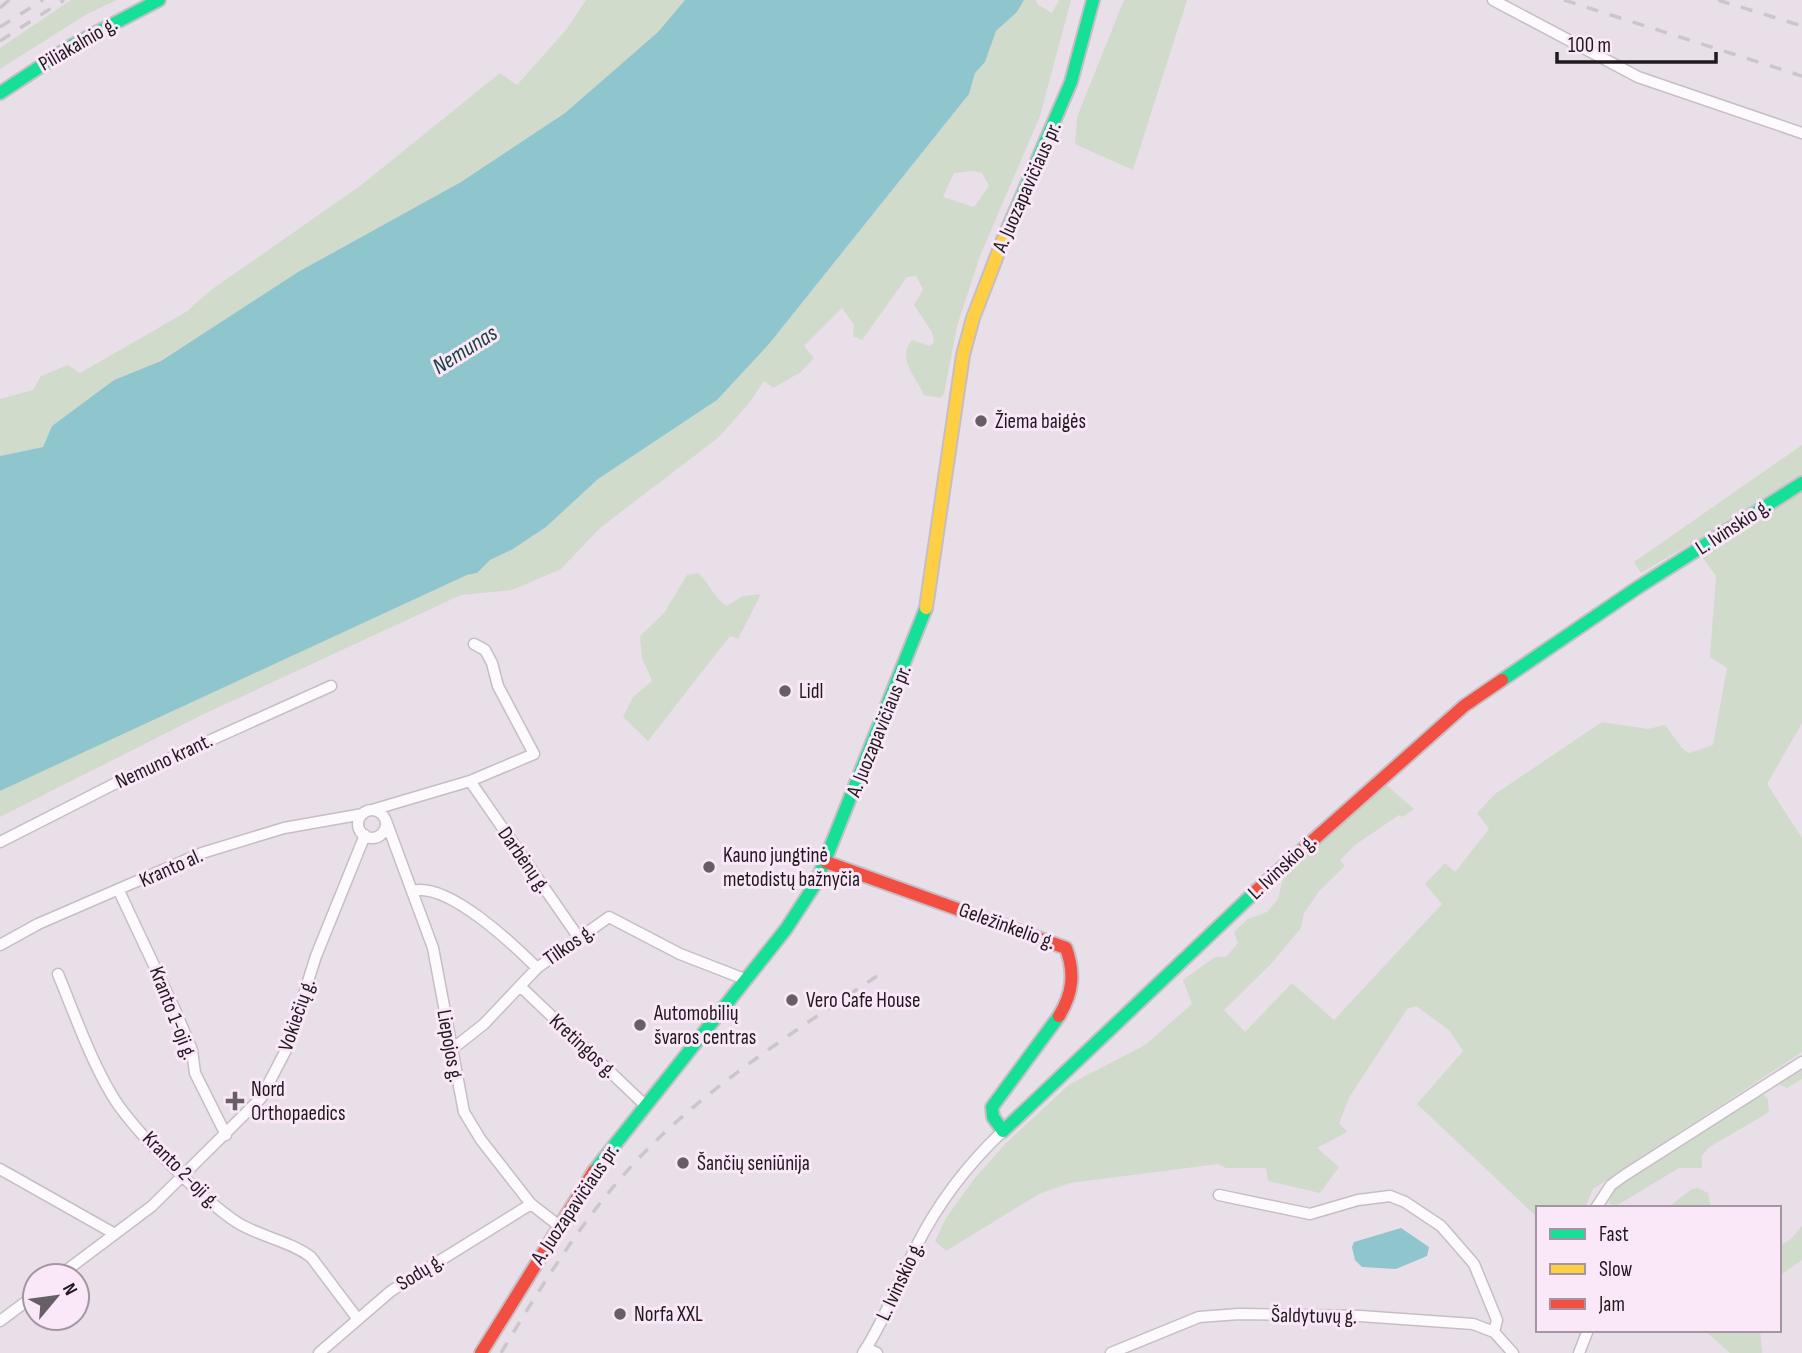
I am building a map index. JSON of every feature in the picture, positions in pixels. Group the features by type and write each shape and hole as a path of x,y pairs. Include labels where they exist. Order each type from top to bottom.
{"main road":[{"name":"Piliakalnio g.","path":"0,93 73,45 159,0"},
{"name":"A. Juozapavičiaus pr.","path":"481,1353 590,1176 747,980 798,912 826,862 923,617 932,583 952,407 973,318 989,272 1067,97 1090,23 1093,0"},
{"name":"A. Juozapavičiaus pr.","path":"1090,23 1102,0"},
{"name":"L. Ivinskio g.","path":"1003,1131 1303,846 1464,706 1637,588 1802,483"},
{"name":"Geležinkelio g.","path":"826,862 1060,943 1071,955 1073,977 1057,1023 992,1107 993,1117 1003,1131"}],"street":[{"path":"1493,0 1638,77 1802,133"},
{"path":"365,815 392,804 470,781 534,754 498,686 492,663 485,650 474,644"},
{"name":"Nemuno krant.","path":"0,842 122,780 331,686"},
{"name":"Darbėnų g.","path":"470,781 579,938"},
{"path":"382,834 385,818 392,804"},
{"name":"Kranto al.","path":"0,945 38,924 202,853 284,828 350,814 385,818"},
{"name":"Kranto al.","path":"365,815 365,835"},
{"name":"Liepojos g.","path":"385,818 433,948 460,1098 471,1126 531,1204 558,1225"},
{"path":"365,835 374,837 382,834 394,838"},
{"name":"Vokiečių g.","path":"78,1262 152,1206 261,1098 282,1059 316,956 365,835"},
{"path":"413,891 424,889 436,892 481,918 498,930 537,968"},
{"name":"Kranto 1-oji g.","path":"119,891 175,1010 192,1050 195,1073 226,1135"},
{"name":"Tilkos g.","path":"451,1050 484,1024 537,968 609,917 680,954 747,980"},
{"name":"Kranto 2-oji g.","path":"58,974 87,1045 114,1099 184,1175 237,1222 311,1256 357,1318"},
{"name":"Kretingos g.","path":"520,986 646,1106"},
{"path":"1596,1206 1601,1196 1625,1175 1802,1062"},
{"name":"L. Ivinskio g.","path":"865,1351 934,1214 971,1163 1003,1131"},
{"path":"0,1169 115,1234"},
{"path":"1219,1195 1310,1214 1358,1200 1390,1196 1405,1202 1441,1226 1474,1264 1497,1320 1494,1332 1513,1353"},
{"name":"Sodų g.","path":"319,1353 357,1318 414,1275 531,1204"},
{"path":"0,1321 21,1305"},
{"name":"Šaldytuvų g.","path":"1111,1353 1187,1321 1216,1315 1360,1316 1474,1324 1494,1332"},
{"path":"1578,1353 1587,1332"},
{"path":"865,1351 877,1353"}],"green space":[{"path":"71,0 117,0 87,14 0,69 0,48"},
{"path":"586,0 685,0 658,32 565,113 461,182 298,272 161,361 114,380 52,426 43,447 0,456 0,399 33,390 41,376 68,365 80,373 186,312 211,290 360,186 500,73 517,85 566,30"},
{"path":"1024,0 1036,0 1037,4 1052,13 1059,0 1071,0 1040,116 980,256 957,326 944,394 940,398 924,395 907,361 906,354 912,340 930,346 934,342 932,332 914,305 923,289 916,276 907,277 862,340 853,336 854,325 842,308 804,346 814,358 801,372 773,388 764,381 750,402 719,437 600,528 561,569 512,590 461,595 204,714 0,817 0,791 467,575 477,573 490,560 513,549 546,527 598,479 717,400 769,344 969,94 975,73 985,62 996,31 1017,12","holes":["954,173 982,173 989,186 974,207 943,197"]},
{"path":"1124,0 1187,0 1133,170 1075,144 1077,117"},
{"path":"1802,445 1802,723 1767,784 1802,838 1802,1052 1593,1189 1586,1206 1536,1206 1536,1216 1417,1104 1463,1051 1449,1030 1416,1006 1407,1009 1350,1096 1339,1123 1347,1132 1317,1148 1339,1167 1320,1193 1268,1181 1266,1168 1226,1168 1218,1164 1070,1183 1039,1194 946,1251 935,1241 946,1218 975,1178 1007,1142 1070,1084 1145,1045 1192,1004 1183,980 1215,957 1226,957 1238,943 1234,932 1248,919 1267,912 1278,899 1284,873 1383,782 1414,809 1402,817 1399,815 1355,845 1340,860 1345,866 1320,890 1304,913 1301,928 1271,964 1224,1010 1245,1032 1292,983 1334,1020 1442,904 1425,884 1445,863 1455,872 1489,829 1477,813 1495,794 1602,722 1648,729 1665,725 1689,753 1713,745 1727,668 1710,657 1716,576 1692,543 1641,573 1634,562"},
{"path":"698,573 726,606 743,596 761,594 738,639 730,636 648,741 623,717 633,697 652,681 642,658 640,636 664,613 687,575"},
{"path":"1802,1069 1802,1079 1787,1088 1778,1084"},
{"path":"1762,1094 1768,1099 1769,1112 1708,1148 1702,1156 1702,1168 1679,1168 1621,1203 1614,1206 1609,1203 1611,1193 1623,1183"},
{"path":"1698,1188 1708,1193 1711,1206 1670,1206 1692,1189"},
{"path":"1802,1226 1802,1260 1781,1275 1781,1245 1791,1239"},
{"path":"1706,1332 1760,1332 1762,1353 1730,1353"}],"water":[{"name":"Nemunas","path":"685,0 1024,0 1017,12 996,31 985,62 975,73 969,94 769,344 717,400 598,479 546,527 513,549 490,560 477,573 467,575 0,791 0,456 43,447 52,426 114,380 161,361 298,272 461,182 565,113 658,32"},
{"path":"1401,1228 1429,1247 1427,1256 1396,1269 1362,1267 1355,1260 1352,1247 1354,1242"}],"railway":[{"path":"0,8 9,0"},
{"path":"0,27 43,0"},
{"path":"0,41 64,0"},
{"path":"1564,0 1802,76"},
{"path":"1718,0 1802,26"},
{"path":"501,1353 574,1238 638,1159 687,1113 739,1071 877,976"}],"traffic: fast":[{"path":"0,93 73,45 159,0"},
{"path":"1003,240 1071,82 1093,0"},
{"path":"1502,680 1637,588 1802,483"},
{"path":"594,1171 786,929 816,883 926,608"},
{"path":"1059,1016 992,1107 993,1117 1003,1131 1256,891"}],"traffic: slow":[{"path":"926,608 963,355 973,318 1003,240"}],"traffic: jam":[{"path":"1256,891 1464,706 1502,680"},
{"path":"826,862 1066,948 1071,966 1071,983 1059,1016"},
{"path":"481,1353 594,1171"}],"place":[{"name":"Žiema baigės","path":"981,421"},
{"name":"Lidl","path":"785,691"},
{"name":"Kauno jungtinė metodistų bažnyčia","path":"709,867"},
{"name":"Vero Cafe House","path":"792,1000"},
{"name":"Automobilių švaros centras","path":"640,1025"},
{"name":"Nord Orthopaedics","path":"235,1101"},
{"name":"Šančių seniūnija","path":"683,1163"},
{"name":"Norfa XXL","path":"620,1314"}]}
